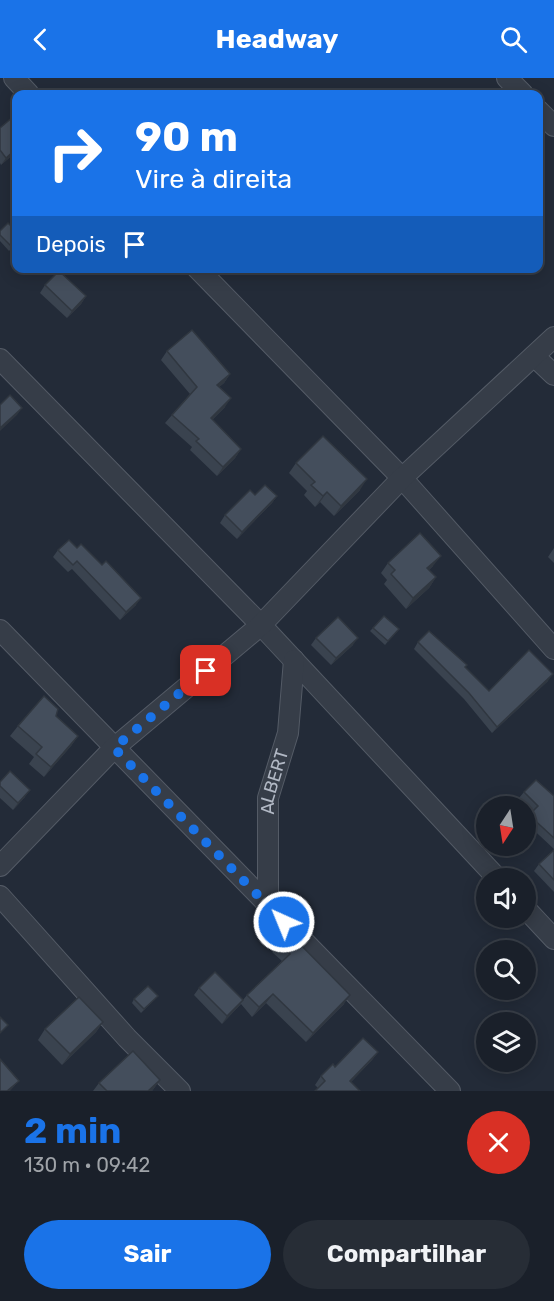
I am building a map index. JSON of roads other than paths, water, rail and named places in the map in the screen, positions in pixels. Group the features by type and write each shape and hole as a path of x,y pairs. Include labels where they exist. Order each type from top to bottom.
{"street":[{"path":"14,78 25,90"},
{"path":"507,78 519,90"},
{"path":"543,115 554,126"},
{"path":"202,273 402,478 554,649"},
{"path":"0,866 114,748 261,625 402,478 554,337"},
{"path":"534,356 554,375"},
{"path":"0,359 261,625 488,868"},
{"path":"0,630 450,1091"},
{"name":"ALBERT","path":"268,905 268,798 288,733 294,660"},
{"path":"0,896 127,1038 180,1091"},
{"path":"536,920 554,939"}]}
